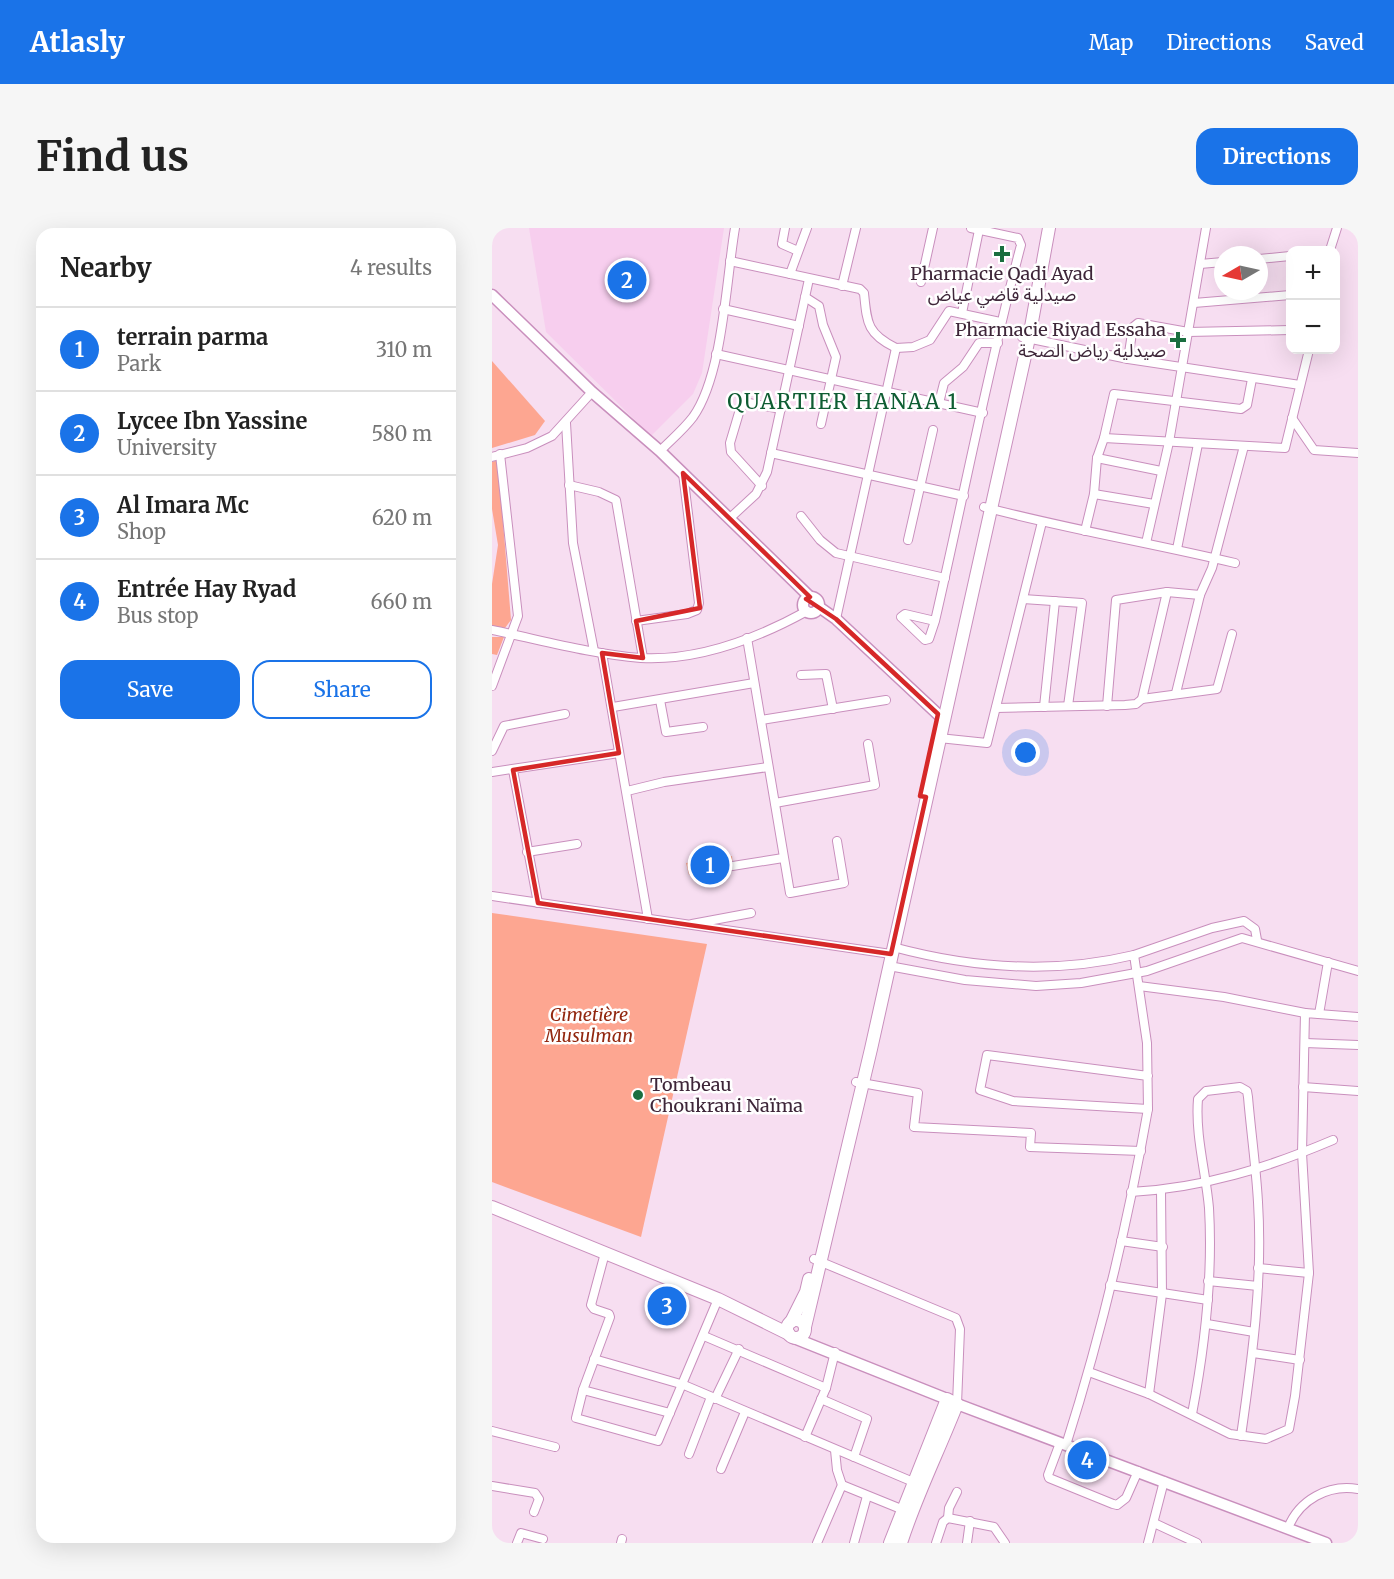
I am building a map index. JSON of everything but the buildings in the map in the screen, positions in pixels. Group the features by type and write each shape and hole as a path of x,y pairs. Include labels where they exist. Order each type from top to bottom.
{"main road":[{"path":"1025,338 1043,228"},
{"path":"805,1328 818,1260 889,955 1049,228"},
{"path":"923,797 939,738 941,716"},
{"path":"492,1207 718,1299 755,1317 791,1329"},
{"path":"791,1329 818,1260"},
{"path":"791,1329 799,1320 805,1328"},
{"path":"890,1543 919,1484 952,1401"},
{"path":"901,1543 906,1511"}],"street":[{"path":"660,451 693,417 706,392 716,354 735,228"},
{"path":"785,228 782,244 798,251"},
{"path":"790,274 807,228"},
{"path":"843,286 856,228"},
{"path":"921,282 933,228"},
{"path":"1146,543 1169,442 1206,228"},
{"path":"1331,246 1337,228"},
{"path":"935,621 983,413 998,343 1000,322 1021,242 1016,238 974,229 962,313"},
{"path":"1268,258 1286,256"},
{"path":"730,261 862,291 864,313 872,331 896,348 913,347 930,340 936,335 946,312 962,313 1000,322"},
{"path":"1200,264 1214,263"},
{"path":"730,518 762,486 809,279"},
{"path":"492,295 592,392 660,451 810,597 817,600 819,607 836,619 941,716"},
{"path":"1194,303 1286,295"},
{"path":"805,297 819,306 823,325 835,353 833,378 821,424"},
{"path":"723,309 799,326"},
{"path":"1128,359 1133,327 1138,323 1188,332 1286,330"},
{"path":"1025,338 1128,359 1300,385"},
{"path":"939,403 944,383 963,368 979,343 998,343"},
{"path":"836,619 896,348"},
{"path":"716,354 833,378 983,413"},
{"path":"1104,438 1285,448 1308,354"},
{"path":"1085,531 1094,494 1097,458 1114,394 1241,409 1246,405 1252,379"},
{"path":"492,686 518,616 496,456 542,442 566,423 592,392"},
{"path":"762,486 735,459 730,443 741,406 749,403 781,409"},
{"path":"1292,418 1314,450 1358,453"},
{"path":"566,423 573,543 613,707 648,919"},
{"path":"908,540 933,430"},
{"path":"1177,549 1198,444"},
{"path":"1176,693 1200,595 1215,558 1244,446"},
{"path":"771,453 964,496"},
{"path":"1097,458 1161,471"},
{"path":"636,621 687,614 697,610 699,603 683,473"},
{"path":"569,484 599,492 616,500 643,658"},
{"path":"1094,494 1154,504"},
{"path":"987,508 1235,563"},
{"path":"801,516 829,548 849,556 945,578"},
{"path":"939,738 987,743 1042,522"},
{"path":"1107,706 1116,600 1167,592 1200,595"},
{"path":"1142,699 1167,592"},
{"path":"807,611 804,605 810,597"},
{"path":"1023,599 1082,603 1068,706"},
{"path":"1044,706 1055,601"},
{"path":"492,630 598,652 643,658 705,652 747,638 807,611 814,612 819,607"},
{"path":"996,708 1133,705 1142,699 1217,689 1232,634"},
{"path":"747,638 790,893 840,885 844,879 837,841"},
{"path":"801,675 826,674 833,709"},
{"path":"613,707 754,683"},
{"path":"660,700 666,732 703,727"},
{"path":"760,720 886,700"},
{"path":"492,751 504,726 565,714"},
{"path":"775,803 875,784 868,744"},
{"path":"492,772 619,753"},
{"path":"627,790 664,782 768,767"},
{"path":"513,770 538,903"},
{"path":"527,852 577,844"},
{"path":"695,873 783,858"},
{"path":"492,896 889,955 1025,966 1105,962 1134,955 1212,928 1244,921 1255,929 1257,940"},
{"path":"685,926 751,913"},
{"path":"889,955 965,980 1036,986 1081,983 1137,973 1235,939 1257,940 1358,971"},
{"path":"1134,955 1147,1043 1148,1109 1141,1151 1089,1372 1063,1444 1048,1475 1049,1478 1117,1505 1124,1501 1137,1471"},
{"path":"1319,1014 1328,962"},
{"path":"1139,986 1224,997 1305,1013 1358,1017"},
{"path":"1089,1372 1149,1394 1224,1431 1241,1436 1266,1439 1289,1429 1300,1360 1309,1273 1302,1153 1305,1013"},
{"path":"1305,1043 1358,1045"},
{"path":"1148,1076 987,1054 980,1090 1013,1101 1148,1109"},
{"path":"860,1083 918,1093 914,1127 1031,1133 1030,1147 1141,1151"},
{"path":"1192,1414 1207,1324 1208,1300 1209,1208 1198,1099 1206,1091 1240,1087 1247,1090 1258,1203 1258,1286 1241,1436"},
{"path":"1303,1087 1358,1091"},
{"path":"1131,1192 1205,1184 1254,1171 1332,1140"},
{"path":"1149,1394 1162,1294 1161,1190"},
{"path":"1121,1240 1163,1247"},
{"path":"606,1253 591,1305 594,1309 609,1314 610,1317 583,1390 576,1418 658,1442 684,1385 718,1299"},
{"path":"818,1260 956,1318 960,1329 958,1384 952,1401"},
{"path":"1258,1268 1309,1273"},
{"path":"1208,1281 1258,1286"},
{"path":"1110,1285 1208,1300"},
{"path":"1207,1324 1254,1332"},
{"path":"805,1328 835,1352"},
{"path":"791,1329 835,1352 952,1401 1326,1543"},
{"path":"704,1336 739,1349 825,1388"},
{"path":"689,1454 713,1398 739,1349"},
{"path":"806,1437 825,1388 835,1352"},
{"path":"1252,1353 1300,1360"},
{"path":"594,1359 684,1385 919,1484"},
{"path":"583,1390 670,1413"},
{"path":"821,1399 867,1419 854,1457"},
{"path":"721,1469 745,1412"},
{"path":"492,1431 555,1447"},
{"path":"817,1543 842,1485 836,1450"},
{"path":"1148,1543 1164,1480"},
{"path":"842,1485 906,1511"},
{"path":"492,1486 535,1493 539,1499 534,1512"},
{"path":"1288,1528 1302,1506 1318,1494 1336,1488 1358,1489"},
{"path":"936,1543 957,1492"},
{"path":"854,1543 867,1496"},
{"path":"948,1518 994,1527 1005,1543"},
{"path":"967,1543 970,1521"},
{"path":"1154,1523 1197,1543"},
{"path":"517,1543 520,1533 543,1539"}],"highlighted area":[{"path":"683,473 810,597 806,599 836,619 938,714 920,796 926,797 891,954 538,903 513,770 619,753 602,653 643,658 636,621 700,608"}],"shaded area":[{"path":"529,228 724,228 702,373 693,394 651,436 546,332"}],"green space":[{"path":"492,361 545,421 535,435 492,448"},
{"path":"498,460 511,620 505,628 492,626 492,584 498,545 492,509 492,462"},
{"path":"492,637 504,637 497,655 492,654"},
{"path":"732,856 733,868 689,875 686,863"},
{"name":"Cimetière Musulman","path":"492,913 707,944 641,1237 492,1182"}],"place":[{"name":"Pharmacie Qadi Ayad صيدلية قاضي عياض","path":"1002,254"},
{"name":"Lycee Ibn Yassine","path":"627,280"},
{"name":"Pharmacie Riyad Essaha صيدلية رياض الصحة","path":"1178,340"},
{"name":"terrain parma","path":"710,865"},
{"name":"Tombeau Choukrani Naïma","path":"638,1095"},
{"name":"Al Imara Mc","path":"667,1306"},
{"name":"Entrée Hay Ryad","path":"1087,1460"}],"district":[{"name":"QUARTIER HANAA 1","path":"843,402"}]}
